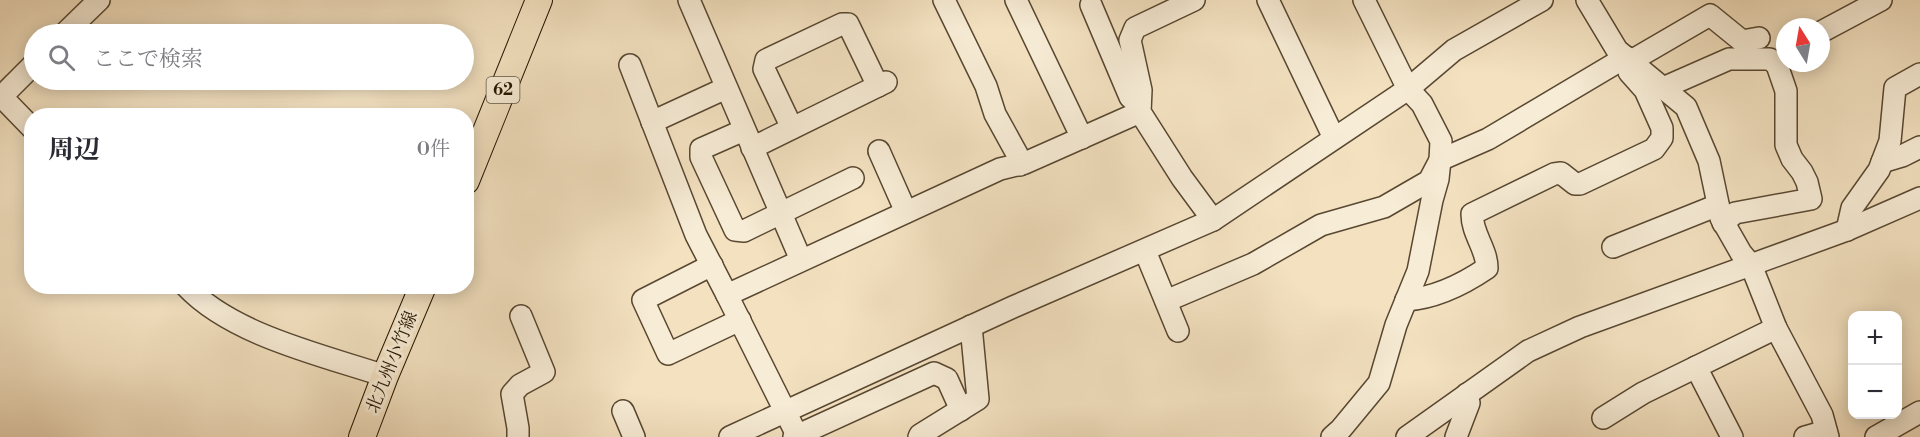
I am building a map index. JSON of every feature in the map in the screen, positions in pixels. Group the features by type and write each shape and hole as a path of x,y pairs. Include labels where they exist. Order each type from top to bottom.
{"main road":[{"name":"62","path":"474,161 540,0"},
{"name":"北九州小竹線","path":"362,437 420,294"}],"street":[{"path":"74,24 99,0"},
{"path":"689,0 801,260"},
{"path":"944,0 986,86 995,114 1017,154 1020,165"},
{"path":"1016,0 1082,138"},
{"path":"1140,109 1141,90 1130,40 1134,28 1194,0"},
{"path":"1268,0 1334,138"},
{"path":"1332,437 1379,383 1396,325 1418,271 1440,160 1441,141 1422,104 1408,89 1364,0"},
{"path":"730,437 971,326 1213,220 1408,89 1454,50 1542,0"},
{"path":"1587,0 1617,50 1686,107 1709,161 1721,214 1741,253 1750,265 1776,328 1822,415 1827,434 1805,437"},
{"path":"1830,27 1881,0"},
{"path":"1091,4 1130,98 1140,109 1182,178 1213,220"},
{"path":"1166,301 1253,264 1321,225 1384,207 1429,181 1440,160 1488,139 1626,59 1710,15 1742,41 1759,38"},
{"path":"792,128 764,69 766,60 842,24 848,24 882,84 792,128 701,149 701,157 735,230 744,231 853,178"},
{"path":"1663,88 1729,59 1776,55"},
{"path":"1406,300 1434,296 1471,279 1487,268 1487,260 1475,234 1472,214 1554,174 1562,173 1575,184 1580,184 1654,149 1662,138 1662,128 1646,90 1626,59"},
{"path":"630,65 680,195 712,265 786,411 796,436 934,373 947,379 961,410"},
{"path":"1613,247 1721,214 1812,200 1807,182 1791,159 1786,145 1786,90 1779,72"},
{"path":"24,74 1,96 24,120"},
{"path":"1846,230 1852,208 1879,170 1890,141 1895,88 1920,74"},
{"path":"652,122 726,88"},
{"path":"727,295 1000,169 1020,165 1140,109"},
{"path":"1882,162 1920,147"},
{"path":"879,151 906,212"},
{"path":"1407,437 1528,351 1559,336 1846,230 1920,198"},
{"path":"1145,251 1178,331"},
{"path":"712,265 643,300 668,354 740,320"},
{"path":"196,294 231,321 385,376"},
{"path":"518,437 512,394 520,385 544,372 521,316"},
{"path":"919,437 978,399 971,326"},
{"path":"1603,418 1643,393 1776,328"},
{"path":"1696,367 1732,437"},
{"path":"1456,437 1469,403 1467,394"},
{"path":"623,411 634,437"},
{"path":"1876,437 1920,412"}]}
